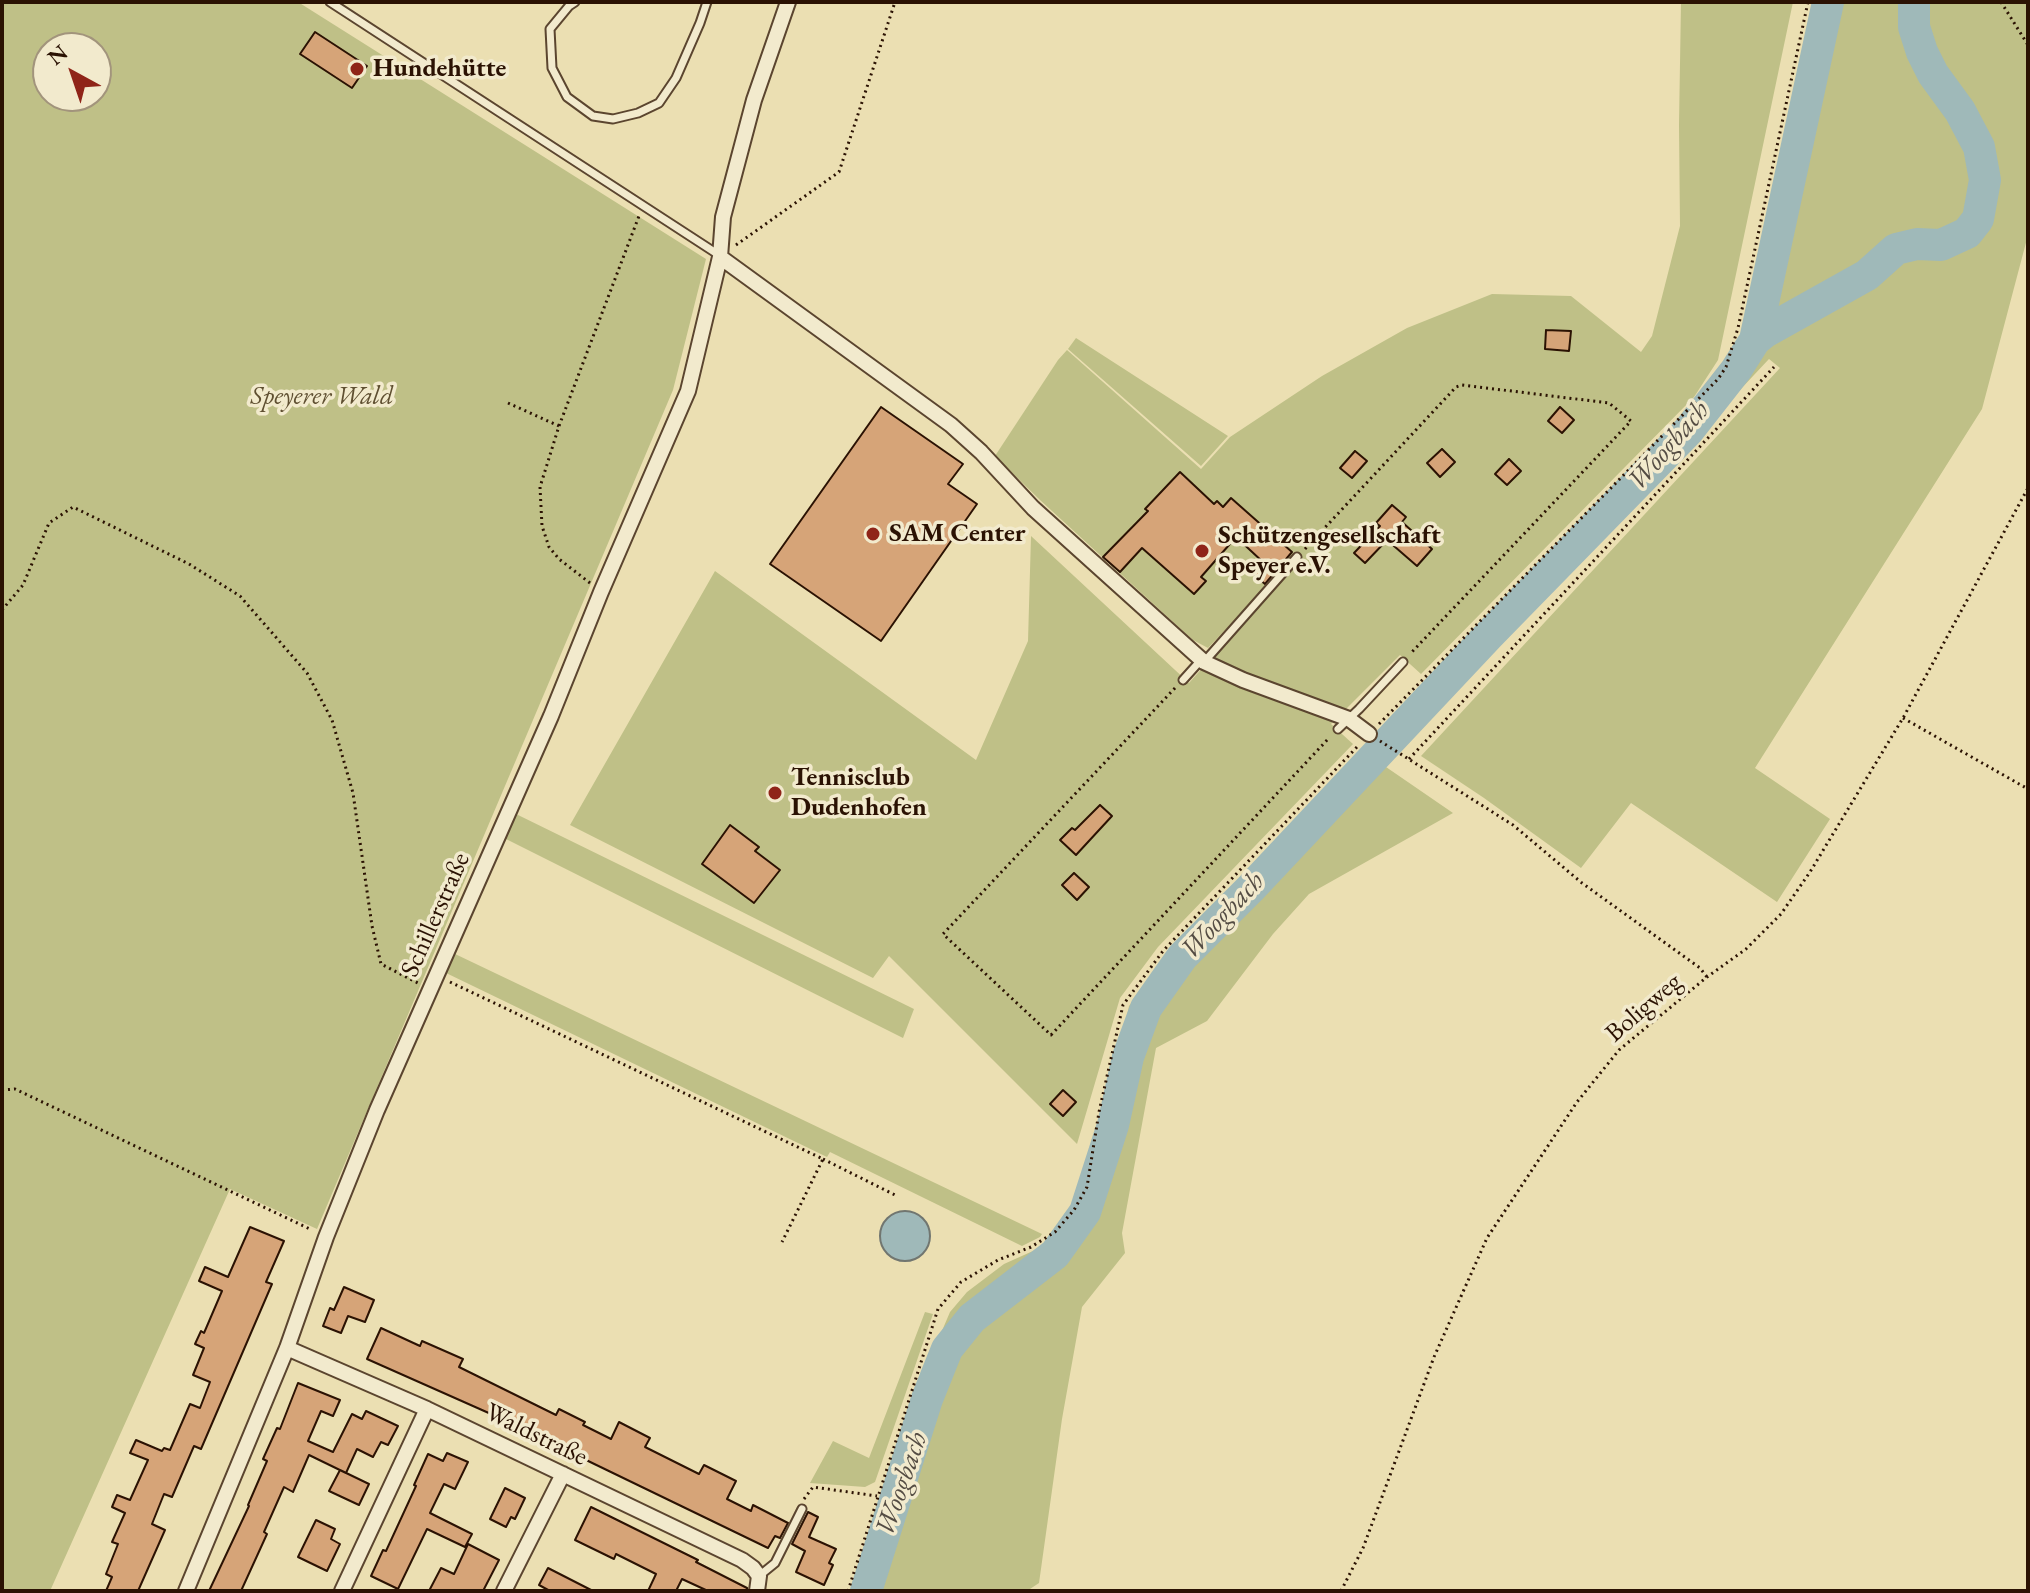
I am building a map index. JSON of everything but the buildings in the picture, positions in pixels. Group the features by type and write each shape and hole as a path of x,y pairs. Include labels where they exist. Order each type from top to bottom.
{"street":[{"name":"Schillerstraße","path":"186,1591 287,1348 326,1237 377,1110 551,716 688,391 720,257 723,217 754,100 788,2"},
{"path":"720,257 951,425 1033,508 1202,661 1371,736"},
{"name":"Waldstraße","path":"287,1348 427,1409 742,1560 753,1568 758,1584"},
{"path":"342,1591 427,1409"},
{"path":"504,1591 563,1474"}],"lane":[{"path":"330,2 720,257"},
{"path":"575,2 550,29 552,68 567,97 593,116 613,119 638,113 659,103 676,78 707,2"},
{"path":"1183,680 1297,557"},
{"path":"1344,724 1403,662"},
{"path":"758,1584 775,1563 802,1509"}],"path":[{"path":"720,257 839,172 895,2"},
{"path":"848,1591 938,1309 961,1282 1055,1232 1074,1210 1087,1187 1099,1112 1123,1005 1163,951 1718,379 1726,367 1738,328 1808,2"},
{"path":"2001,2 2028,45"},
{"path":"601,592 559,559 549,547 542,526 540,487 559,426 643,205"},
{"path":"1409,759 1774,367"},
{"path":"1297,557 1456,387 1462,385 1609,403 1631,421 1403,662"},
{"path":"508,403 559,426"},
{"name":"Boligweg","path":"1341,1591 1363,1548 1434,1357 1487,1238 1577,1102 1619,1050 1746,949 1781,914 1810,872 1903,718 2028,488"},
{"path":"2,610 23,585 49,523 73,507 189,564 240,596 307,673 332,720 353,793 372,926 381,964 433,982 823,1159 897,1196"},
{"path":"1183,680 943,934 1051,1035 1344,724"},
{"path":"1903,718 2028,789"},
{"path":"1371,736 1513,825 1582,883 1700,968 1707,977"},
{"path":"2,1090 15,1089 326,1237"},
{"path":"782,1242 823,1159"},
{"path":"802,1509 801,1505 813,1487 877,1496"}],"green space":[{"name":"Speyerer Wald","path":"2,2 298,2 706,259 673,390 317,1229 230,1189 50,1591 2,1591"},
{"path":"1681,2 1793,2 1718,360 1694,397 1421,674 1400,655 1331,724 1353,744 1158,947 1120,998 1077,1144 889,956 873,978 570,825 715,571 976,760 1028,641 1031,536 1189,683 1300,558 1296,555 1208,648 1184,632 995,456 1067,350 1201,469 1230,437 1322,376 1407,328 1492,294 1571,296 1641,352 1652,336 1680,226"},
{"path":"1813,2 2028,2 2028,235 1982,409 1755,768 1830,819 1777,902 1631,803 1581,868 1421,756 1780,368 1769,359 1386,767 1453,813 1309,894 1273,934 1207,1021 1156,1048 1122,1233 1125,1253 1082,1307 1062,1419 1039,1583 1027,1591 855,1591 924,1373 950,1312 967,1292 1004,1264 1053,1242 1081,1211 1096,1170 1129,1006 1171,949 1379,730 1728,376 1741,334"},
{"path":"1076,338 1228,436 1201,466 1068,349"},
{"path":"516,814 914,1009 903,1038 504,838"},
{"path":"453,953 1042,1234 1022,1246 830,1152 827,1157 444,972"},
{"path":"925,1312 933,1314 875,1482 865,1487 810,1483 833,1441 869,1458"}],"water":[{"path":"905,1211 923,1218 930,1236 923,1254 905,1261 887,1254 880,1236 887,1218"}],"waterway":[{"name":"Woogbach","path":"1755,340 1828,2"},
{"name":"Woogbach","path":"866,1591 927,1399 947,1349 972,1318 1055,1254 1085,1212 1113,1125 1128,1057 1146,1008 1182,957 1689,430 1736,370 1755,340 1867,275 1896,249 1917,244 1941,245 1967,233 1978,219 1985,180 1979,147 1922,52 1914,27 1914,2"}],"place":[{"name":"Hundehütte","path":"357,69"},
{"name":"SAM Center","path":"873,534"},
{"name":"Schützengesellschaft Speyer e.V.","path":"1202,551"},
{"name":"Tennisclub Dudenhofen","path":"775,793"}]}
